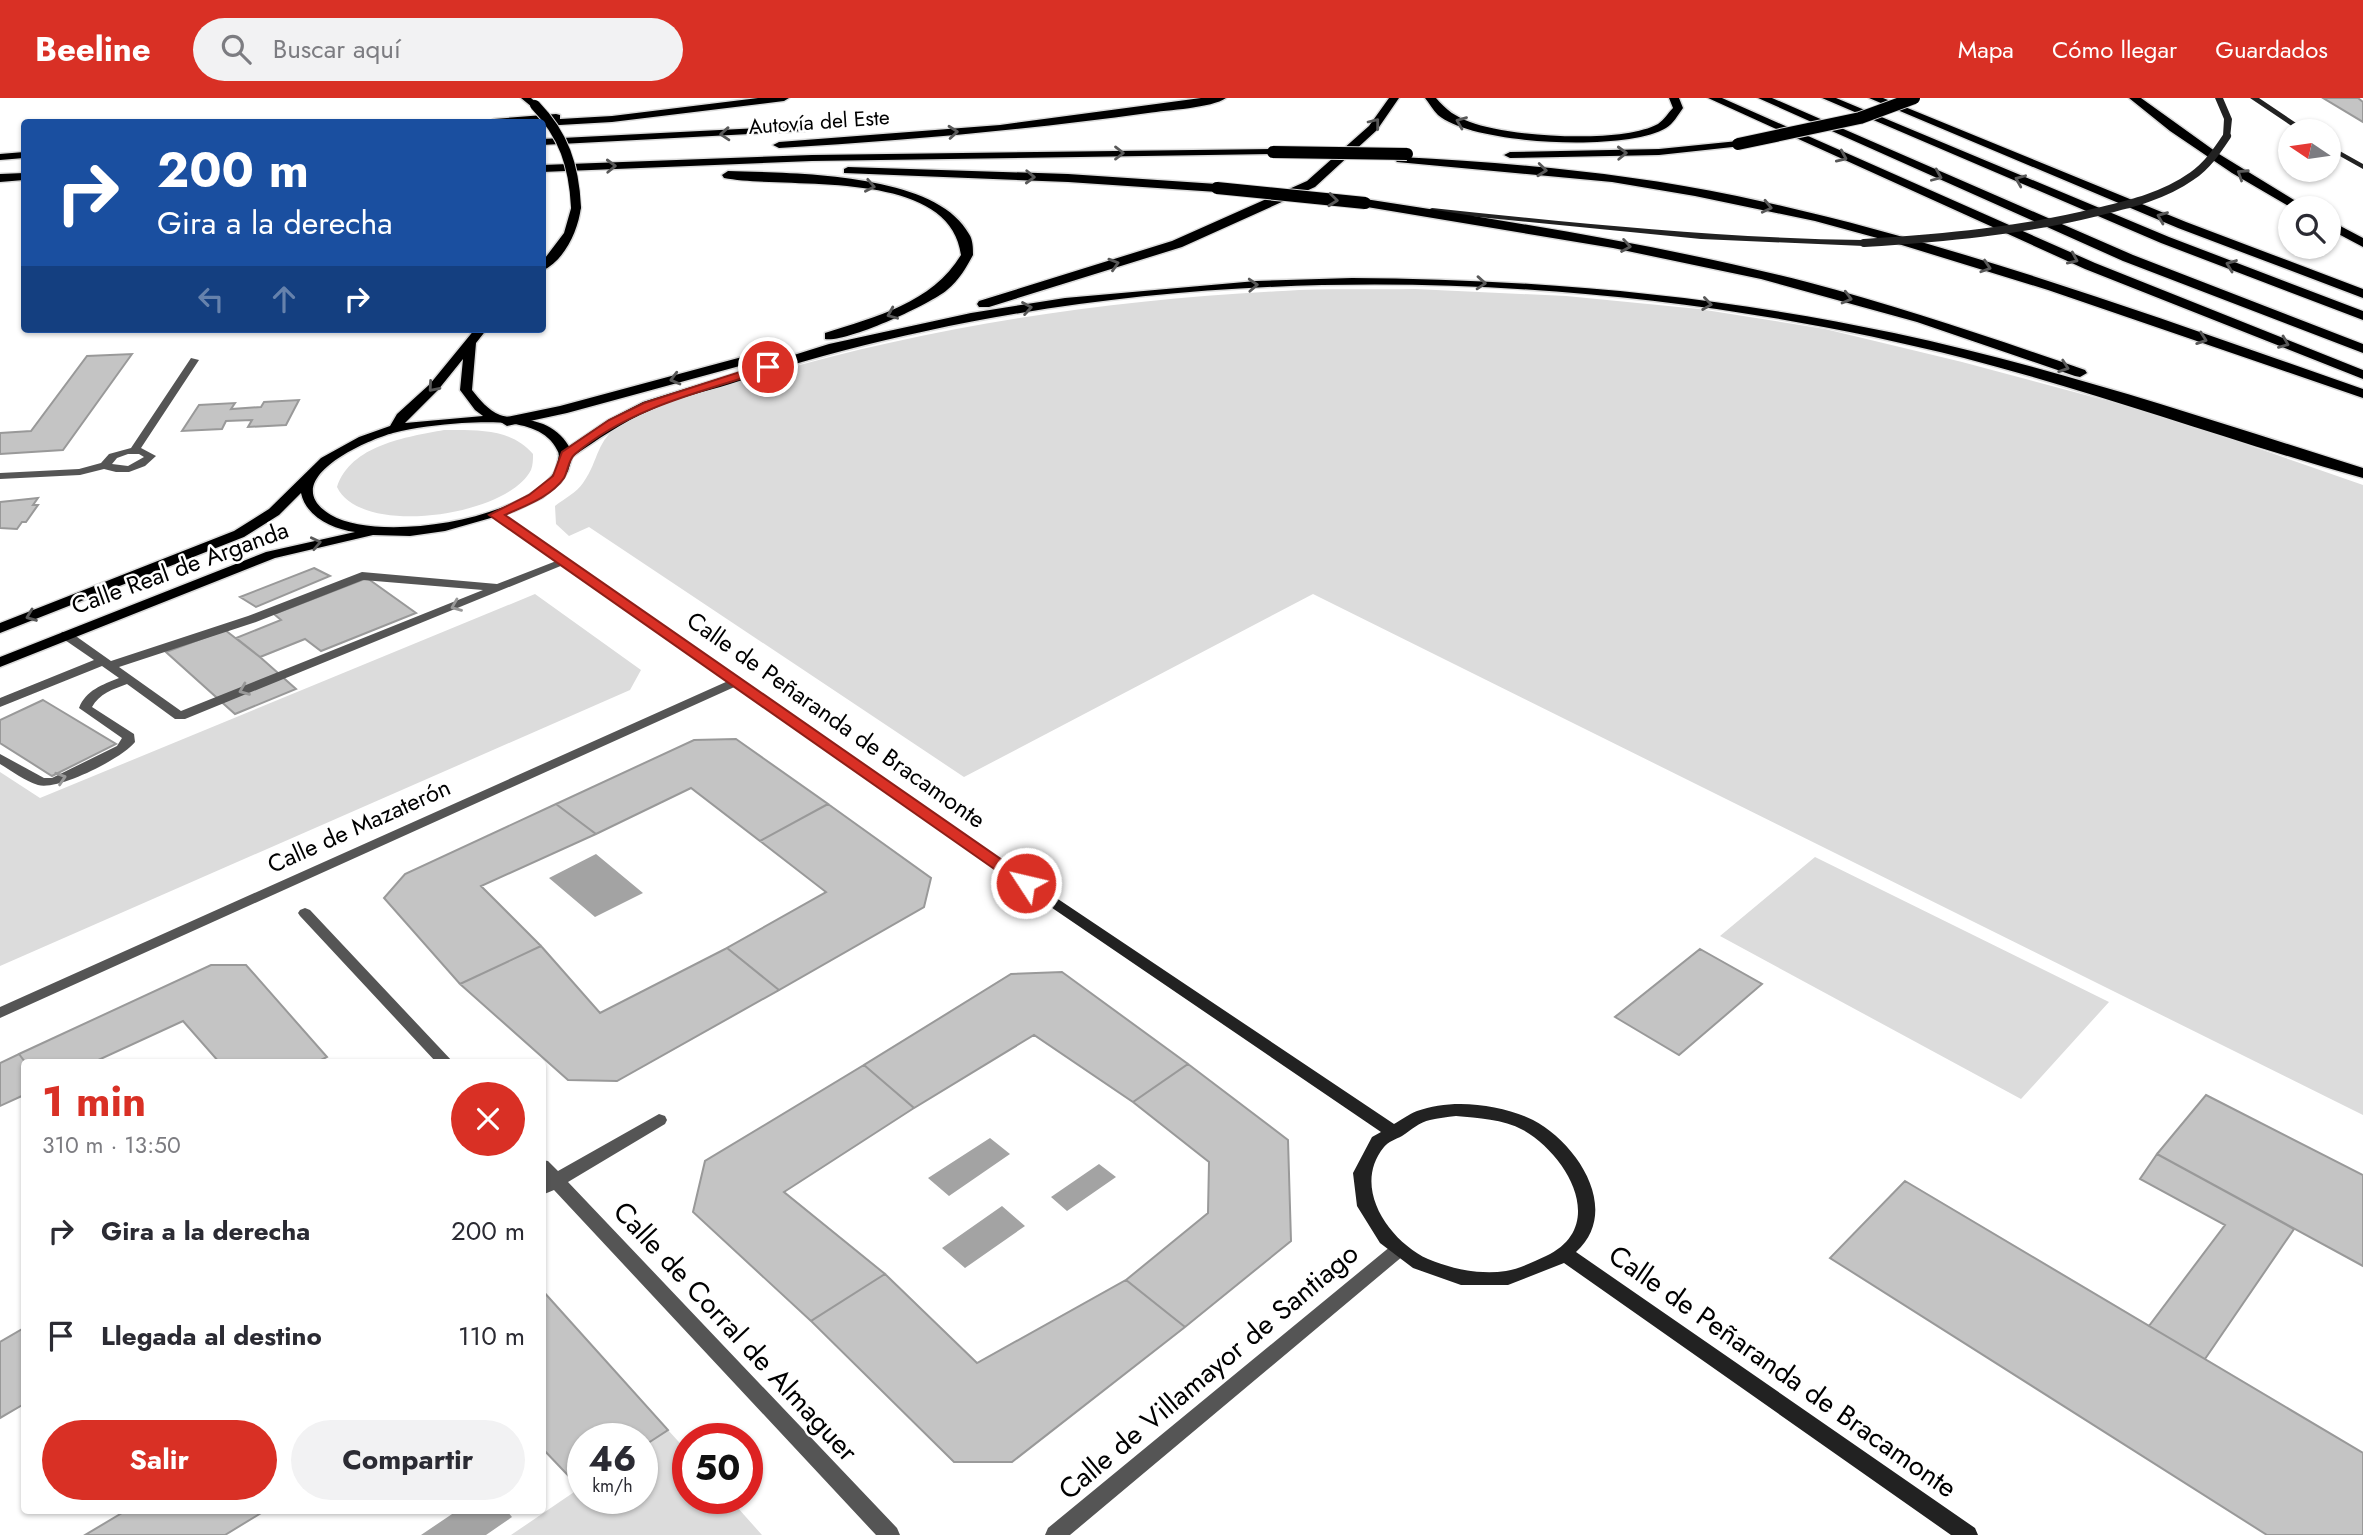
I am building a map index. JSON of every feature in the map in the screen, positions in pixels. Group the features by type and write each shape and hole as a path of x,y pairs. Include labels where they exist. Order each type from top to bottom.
{"highway":[{"path":"524,119 735,98"},
{"path":"546,123 784,98"},
{"name":"Autovía del Este","path":"770,145 963,131 1156,109 1221,98"},
{"path":"566,454 613,423 648,405 816,351 1004,298 1177,244 1311,184 1373,128 1394,98"},
{"path":"1430,98 1440,113 1477,129 1528,137 1583,139 1631,135 1662,127 1678,108 1674,98"},
{"path":"1713,98 2090,266 2363,375"},
{"path":"1763,98 2128,258 2363,349"},
{"path":"1827,98 2165,240 2363,316"},
{"path":"1874,98 2182,225 2363,294"},
{"path":"546,169 812,158 1219,154 1404,157 1580,155 1738,144 1860,118 1914,98"},
{"path":"2134,98 2171,128 2279,196"},
{"name":"Autovía del Este","path":"546,142 814,128"},
{"path":"555,155 580,154"},
{"path":"0,157 21,155"},
{"path":"1404,157 1572,173 1712,195 1823,220 1913,243 2363,394"},
{"path":"0,164 21,163"},
{"path":"546,181 878,172 1068,178 1217,188 1365,203 1493,222 1762,275 1887,309 1997,344 2363,472"},
{"path":"503,420 562,410 872,323 917,303 952,279 967,256 963,234 947,215 916,198 869,185 816,179 728,175"},
{"path":"0,178 21,177"},
{"path":"2341,231 2363,243"},
{"path":"816,351 965,318 1061,302 1169,290 1373,281 1469,283 1581,290 1706,304 1830,324 1975,357 2142,403 2363,472"}],"main road":[{"path":"525,98 553,121 575,175 575,225 564,244 546,264"},
{"path":"395,429 401,417 433,387 478,333"},
{"path":"309,478 305,492 312,506 326,518 348,527 381,532 427,530 496,515 533,498 558,477 566,454 558,439 541,428 503,420 479,407 466,390 470,344"},
{"name":"Calle Real de Arganda","path":"0,628 239,534 274,512 320,466 350,444 395,429 441,421 503,420"},
{"name":"Calle Real de Arganda","path":"0,662 271,555 381,532"}],"street":[{"path":"1365,203 1651,235 1772,243 1864,243 1958,237 2063,222 2149,199 2191,176 2211,160 2227,136 2228,119 2219,98"},
{"path":"2253,98 2285,119"},
{"path":"2342,155 2363,167"},
{"path":"134,451 194,360"},
{"path":"0,477 80,472 105,465 113,456 134,451 146,452 150,456 145,463 125,469 111,469 105,465"},
{"name":"Calle de Peñaranda de Bracamonte","path":"496,515 1044,896 1391,1130"},
{"path":"66,635 180,716 564,561"},
{"path":"0,703 106,663 252,619 362,576 500,588"},
{"path":"0,758 41,782 54,782 122,749 129,737 85,708 87,701 97,693 128,679"},
{"name":"Calle de Mazaterón","path":"0,1013 737,681"},
{"path":"304,914 442,1059"},
{"path":"1456,1110 1493,1113 1528,1125 1558,1145 1578,1171 1588,1200 1583,1229 1565,1254 1537,1271 1501,1279 1462,1278 1425,1267 1398,1251 1374,1224 1363,1198 1363,1172 1373,1149 1391,1130 1421,1116 1456,1110"},
{"path":"550,1185 659,1120"},
{"name":"Calle de Corral de Almaguer","path":"550,1185 890,1535"},
{"name":"Calle de Villamayor de Santiago","path":"1055,1535 1398,1251"},
{"name":"Calle de Peñaranda de Bracamonte","path":"1565,1254 1968,1535"}],"shaded area":[{"path":"1415,289 1566,296 1699,309 1825,329 2168,417 2363,485 2363,1115 1313,594 964,777 589,527 569,536 556,524 555,506 583,483 607,436 614,429 657,407 712,389 895,342 1087,308 1283,291"},
{"path":"444,430 492,432 514,439 533,454 531,470 517,486 494,499 466,509 434,515 403,516 374,512 351,503 337,487 354,461 367,452 397,440"},
{"path":"535,594 641,670 630,690 0,966 0,772 40,798"},
{"path":"596,854 643,893 595,917 549,878"},
{"path":"1815,857 2109,1002 2021,1099 1720,936"},
{"path":"990,1138 1010,1154 949,1196 928,1178"},
{"path":"1099,1164 1116,1177 1067,1211 1051,1197"},
{"path":"1002,1206 1025,1226 965,1268 942,1248"},
{"path":"668,1430 672,1434 672,1514 743,1514 762,1535 511,1535 542,1514 546,1514 546,1511 567,1497 567,1514 658,1514 658,1437"},
{"path":"452,1514 509,1514 512,1517 486,1535 421,1535"}],"building":[{"path":"2323,98 2358,98 2363,102 2363,122"},
{"path":"132,354 63,450 0,454 0,433 31,431 87,356"},
{"path":"299,400 286,425 248,427 252,420 226,421 222,429 182,431 199,405 235,403 231,409 261,407 264,402"},
{"path":"38,498 33,505 38,505 26,522 22,522 17,529 0,528 0,502"},
{"path":"314,568 330,576 256,607 240,597"},
{"path":"367,578 416,613 321,651 305,639 260,657 236,638 281,620 274,614"},
{"path":"225,630 296,689 235,714 166,652"},
{"path":"43,700 116,744 52,776 0,743 0,720"},
{"path":"736,739 828,804 760,841 691,788 596,834 556,804 694,740"},
{"path":"556,804 596,834 481,886 541,946 460,984 384,898 405,874"},
{"path":"828,804 931,878 924,907 779,990 727,948 826,892 760,841"},
{"path":"541,946 600,1013 727,948 779,990 617,1081 568,1080 460,984"},
{"path":"1700,949 1762,984 1679,1055 1615,1017"},
{"path":"211,965 246,965 327,1057 216,1059 183,1021 101,1059 23,1059 19,1054"},
{"path":"1062,972 1188,1064 1133,1102 1034,1035 914,1108 864,1065 1011,974"},
{"path":"19,1054 23,1059 21,1096 0,1106 0,1063"},
{"path":"1188,1064 1288,1140 1291,1241 1185,1327 1126,1280 1208,1213 1209,1162 1133,1102"},
{"path":"864,1065 914,1108 784,1192 885,1274 811,1321 693,1212 705,1161"},
{"path":"2206,1095 2363,1175 2363,1266 2157,1154"},
{"path":"2157,1154 2294,1229 2205,1359 2149,1326 2225,1225 2140,1179"},
{"path":"1905,1181 2363,1453 2363,1535 2267,1535 1830,1258"},
{"path":"885,1274 977,1363 1126,1280 1185,1327 1012,1462 954,1462 811,1321"},
{"path":"546,1294 668,1430 658,1437 658,1423 567,1423 567,1474 546,1452"},
{"path":"21,1330 21,1406 0,1418 0,1342"},
{"path":"120,1514 259,1514 225,1535 85,1535"}],"route":[{"path":"768,367 648,405 613,423 566,454 558,477 533,498 496,515 1026,883"}]}
